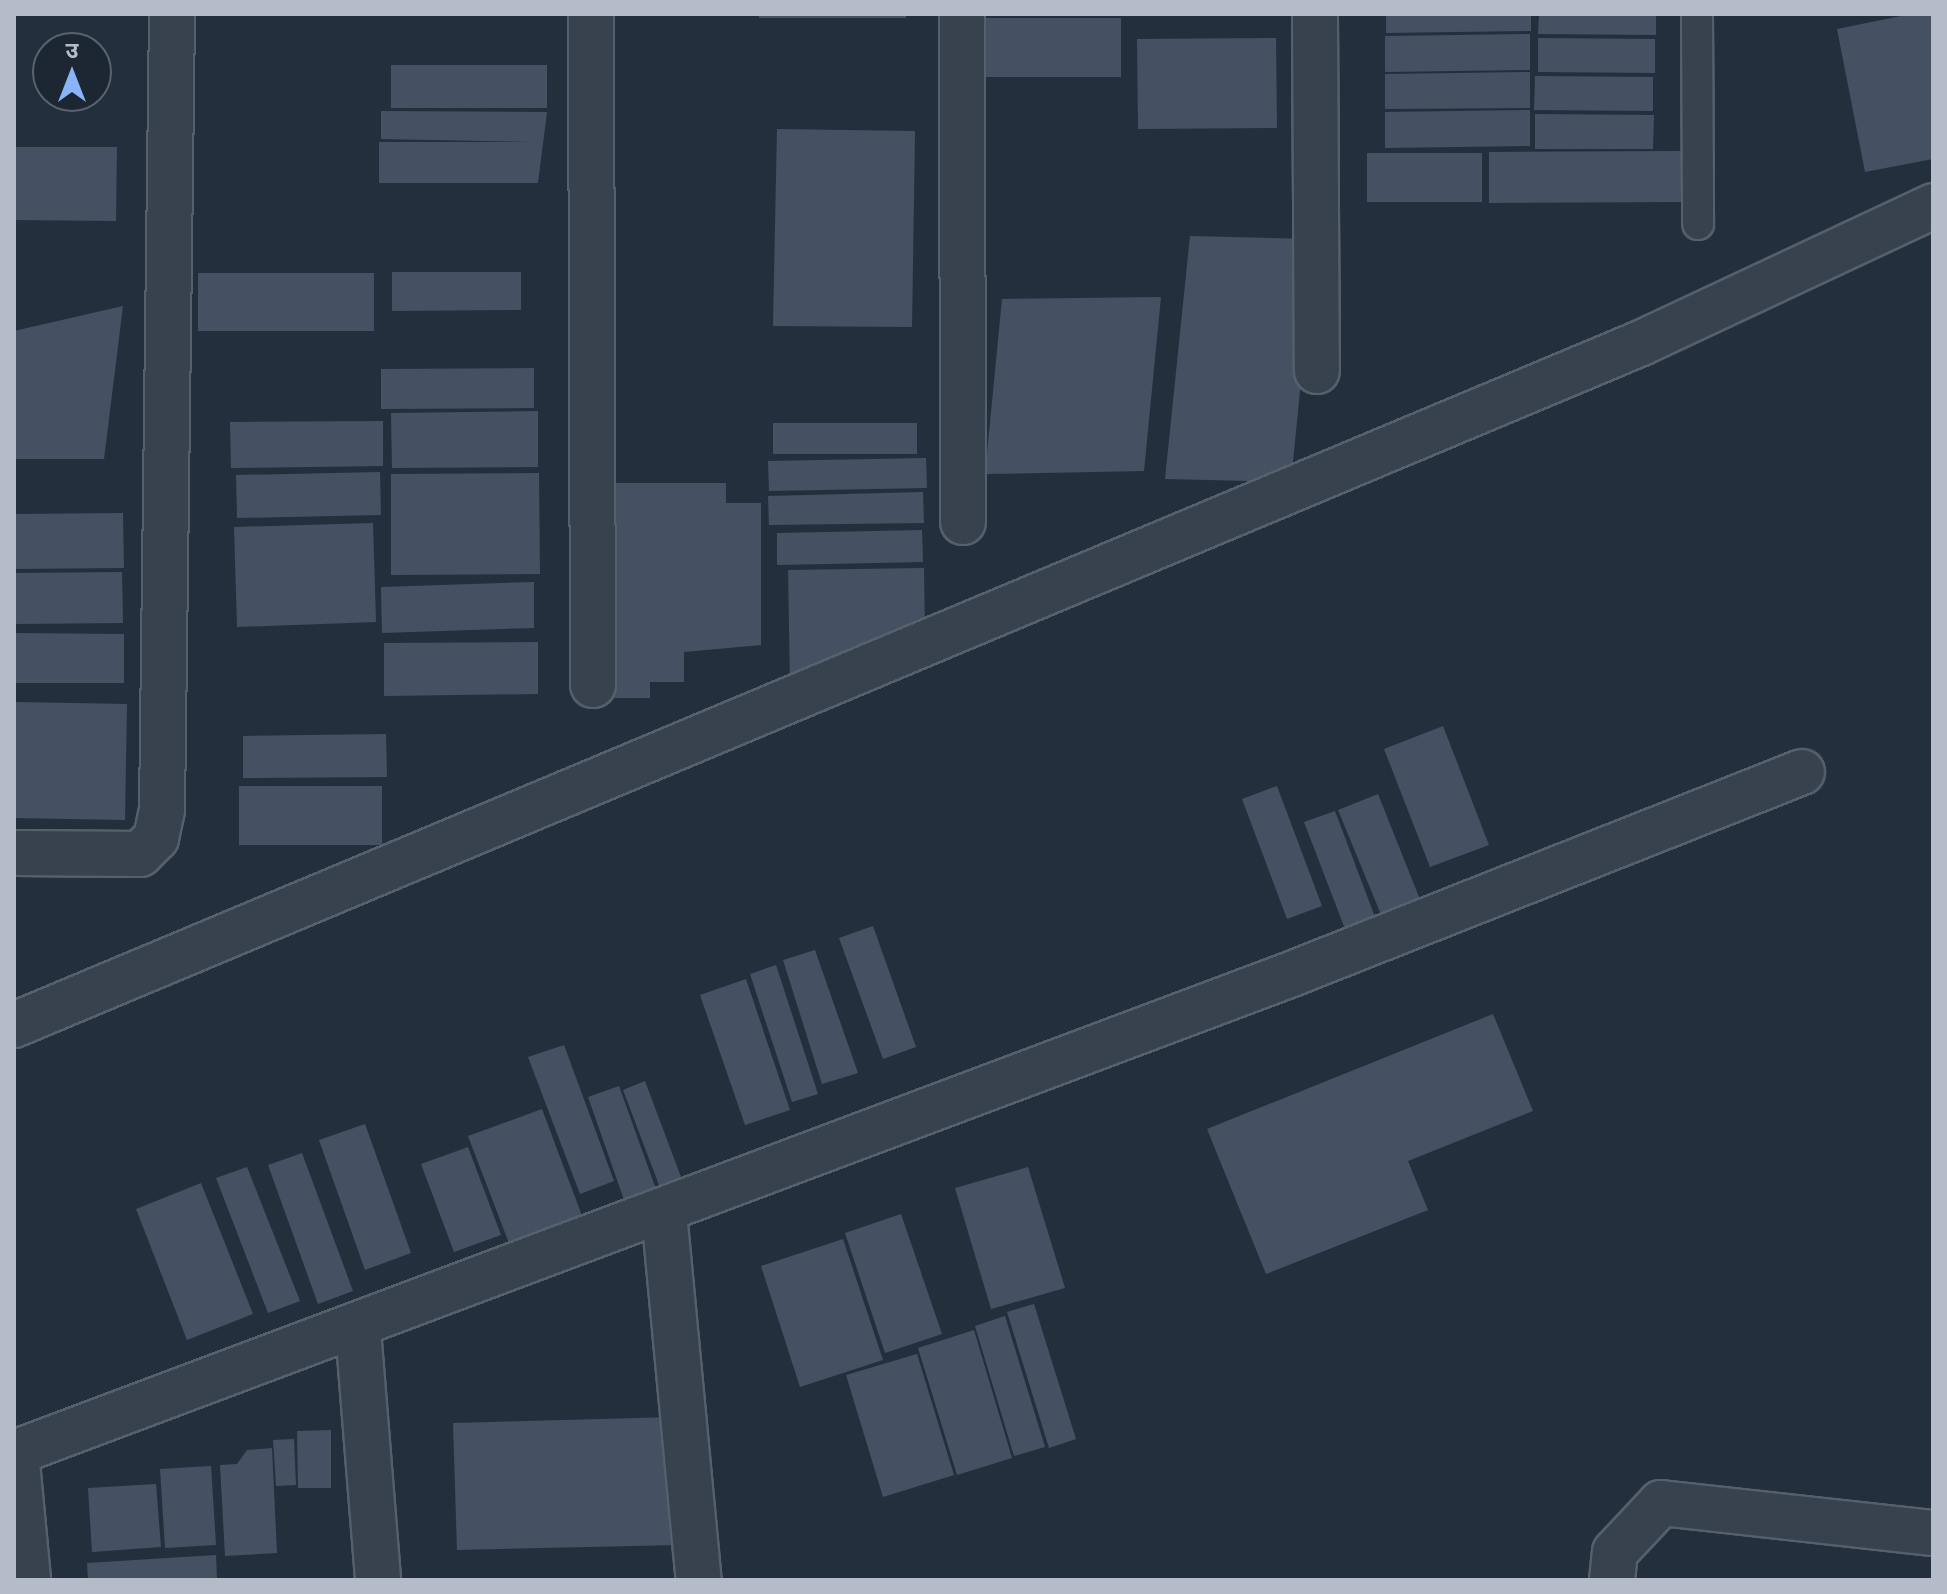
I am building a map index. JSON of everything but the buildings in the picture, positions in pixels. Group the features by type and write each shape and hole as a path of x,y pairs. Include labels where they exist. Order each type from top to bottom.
{"street":[{"path":"14,853 140,854 156,838 162,810 172,14"},
{"path":"591,14 593,685"},
{"path":"962,14 963,522"},
{"path":"1315,14 1317,371"},
{"path":"14,1025 1641,343 1933,206"},
{"path":"28,1580 15,1453 358,1330 1802,772"},
{"path":"664,1213 699,1580"},
{"path":"358,1330 378,1580"},
{"path":"1612,1580 1615,1552 1661,1503 1927,1523"}],"lane":[{"path":"1697,14 1698,224"}]}
